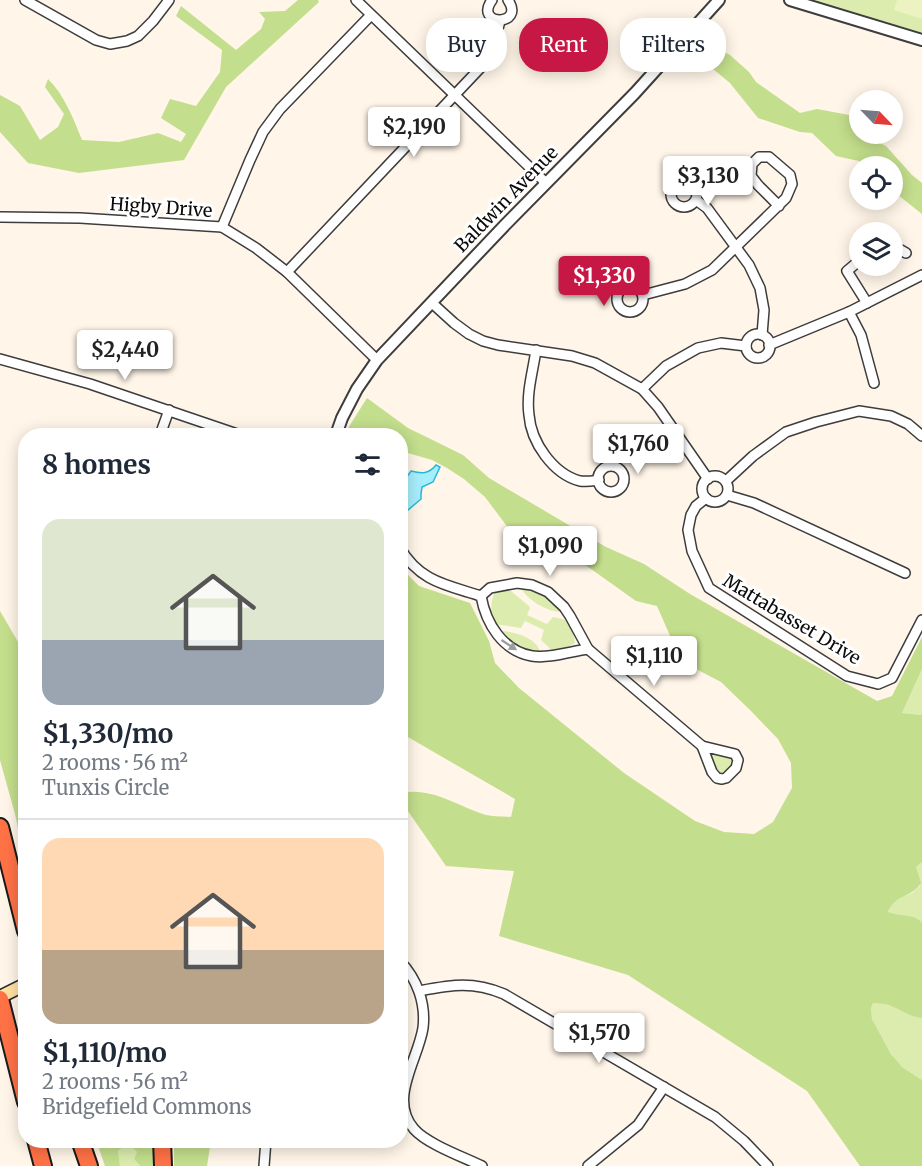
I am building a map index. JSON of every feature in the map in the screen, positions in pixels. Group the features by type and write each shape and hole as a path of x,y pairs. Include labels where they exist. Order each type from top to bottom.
{"highway":[{"path":"0,827 18,899"},
{"path":"1,1002 18,1070"},
{"path":"38,1148 43,1166"},
{"path":"83,1148 89,1166"},
{"path":"162,1148 163,1166"}],"main road":[{"path":"1,1002 18,990"}],"street":[{"path":"25,0 96,40 110,44 138,36 170,0"},
{"path":"356,0 546,183"},
{"path":"492,0 488,6 488,13 492,18"},
{"path":"507,18 511,13 508,0"},
{"name":"Baldwin Avenue","path":"339,428 351,399 377,360 497,233 635,93 719,0"},
{"path":"790,0 922,40"},
{"path":"222,227 263,132 280,109 371,15"},
{"path":"287,272 476,72"},
{"path":"643,295 685,284 712,270 779,206 786,198 792,184 790,175 769,157 759,157 752,164 751,176 779,206"},
{"path":"696,201 707,208 749,265 760,288 764,310 762,335"},
{"name":"Higby Drive","path":"0,217 80,218 222,227 256,248 287,272 377,360"},
{"path":"769,345 849,312 922,275"},
{"path":"851,276 867,303"},
{"path":"432,303 454,323 483,341 572,356 595,363 642,389 658,407 708,479 719,476 726,481 727,495 715,502 706,498"},
{"path":"849,312 861,335 874,383"},
{"path":"753,335 762,335 769,345 766,354 758,358 750,355 746,346 753,335"},
{"path":"642,389 666,366 698,348 721,343 746,346"},
{"path":"536,350 528,399 532,431 547,458 569,476 588,482 599,480"},
{"path":"0,359 90,384 219,428"},
{"path":"163,428 169,411"},
{"path":"726,481 753,456 786,432 859,411 891,416 908,424 922,436"},
{"name":"Mattabasset Drive","path":"708,479 702,490 706,498 696,506 691,515 688,530 692,551 709,588 847,676 878,684 892,678 922,620"},
{"path":"727,495 754,503 905,573"},
{"path":"408,560 430,579 481,596"},
{"path":"481,596 490,588 511,584 523,584 548,591 564,607 588,649 702,746"},
{"path":"481,596 494,630 500,639 512,648 533,656 548,656 588,649"},
{"path":"408,971 419,991 423,1029 408,1078"},
{"path":"419,991 463,985 478,986 492,989 516,1000 723,1123 768,1166"},
{"path":"588,1166 638,1125 664,1087"},
{"path":"408,1121 424,1138 482,1166"},
{"path":"264,1166 265,1148"}],"green space":[{"path":"298,0 318,0 319,2 226,87 184,160 79,173 28,163 0,132 0,95 20,106 40,140 58,127 64,114 45,87 48,79 64,100 82,140 119,142 158,133 181,142 186,134 161,118 170,99 196,106 220,72 222,50 176,16 181,6 236,50 261,29 265,19 259,12 285,11"},
{"path":"799,0 922,0 922,43"},
{"path":"897,0 922,0 922,19 894,10"},
{"path":"726,53 749,72 756,82 800,113 817,109 849,115 849,144 882,144 895,156 849,156 849,159 836,156 812,133 800,132 758,118 730,83 717,72 726,72"},
{"path":"903,165 922,183 922,214 903,199"},
{"path":"367,398 408,428 348,428"},
{"path":"408,428 463,455 489,478 606,547 644,564 690,594 877,701 892,696 922,637 922,669 902,713 922,715 922,862 916,867 921,883 895,902 888,912 911,916 922,923 922,1018 883,1004 873,1003 871,1008 872,1019 891,1054 902,1067 922,1080 922,1166 860,1166 807,1091 628,975 499,936 514,871 446,866 408,811 408,792 423,792 489,816 511,817 515,799 408,737 408,575 419,586 470,603 489,641 495,663 519,688 624,773 695,821 724,832 754,834 773,822 792,788 791,763 778,739 721,682 698,670 671,638 657,606 636,601 570,554 537,547 515,537 485,497 464,479 432,460 408,453"},
{"path":"520,587 544,595 562,612 550,610 538,604"},
{"path":"507,588 529,606 527,615 547,624 553,617 567,620 575,643 553,651 541,640 544,630 525,621 521,628 495,624 491,608 493,595 495,591"},
{"path":"0,611 18,642 18,828 0,760"},
{"path":"500,631 512,632 530,639 540,652 518,646"},
{"path":"922,669 922,715 902,713"},
{"path":"713,751 732,760 731,766 724,773 718,772 707,753"},
{"path":"922,862 922,923 911,916 888,913 895,902 920,886 916,867"},
{"path":"876,1002 922,1018 922,1080 899,1065 890,1052 872,1019 871,1008"},
{"path":"99,1148 122,1148 118,1151 120,1166 105,1166"},
{"path":"122,1148 133,1148 137,1152 134,1159 140,1166 120,1166 118,1151"},
{"path":"133,1148 153,1148 153,1166 140,1166 134,1159 137,1152"},
{"path":"174,1148 210,1148 207,1166 174,1166"}],"water":[{"path":"436,465 440,467 433,482 422,487 421,499 408,510 408,475 411,471 422,473"}]}
